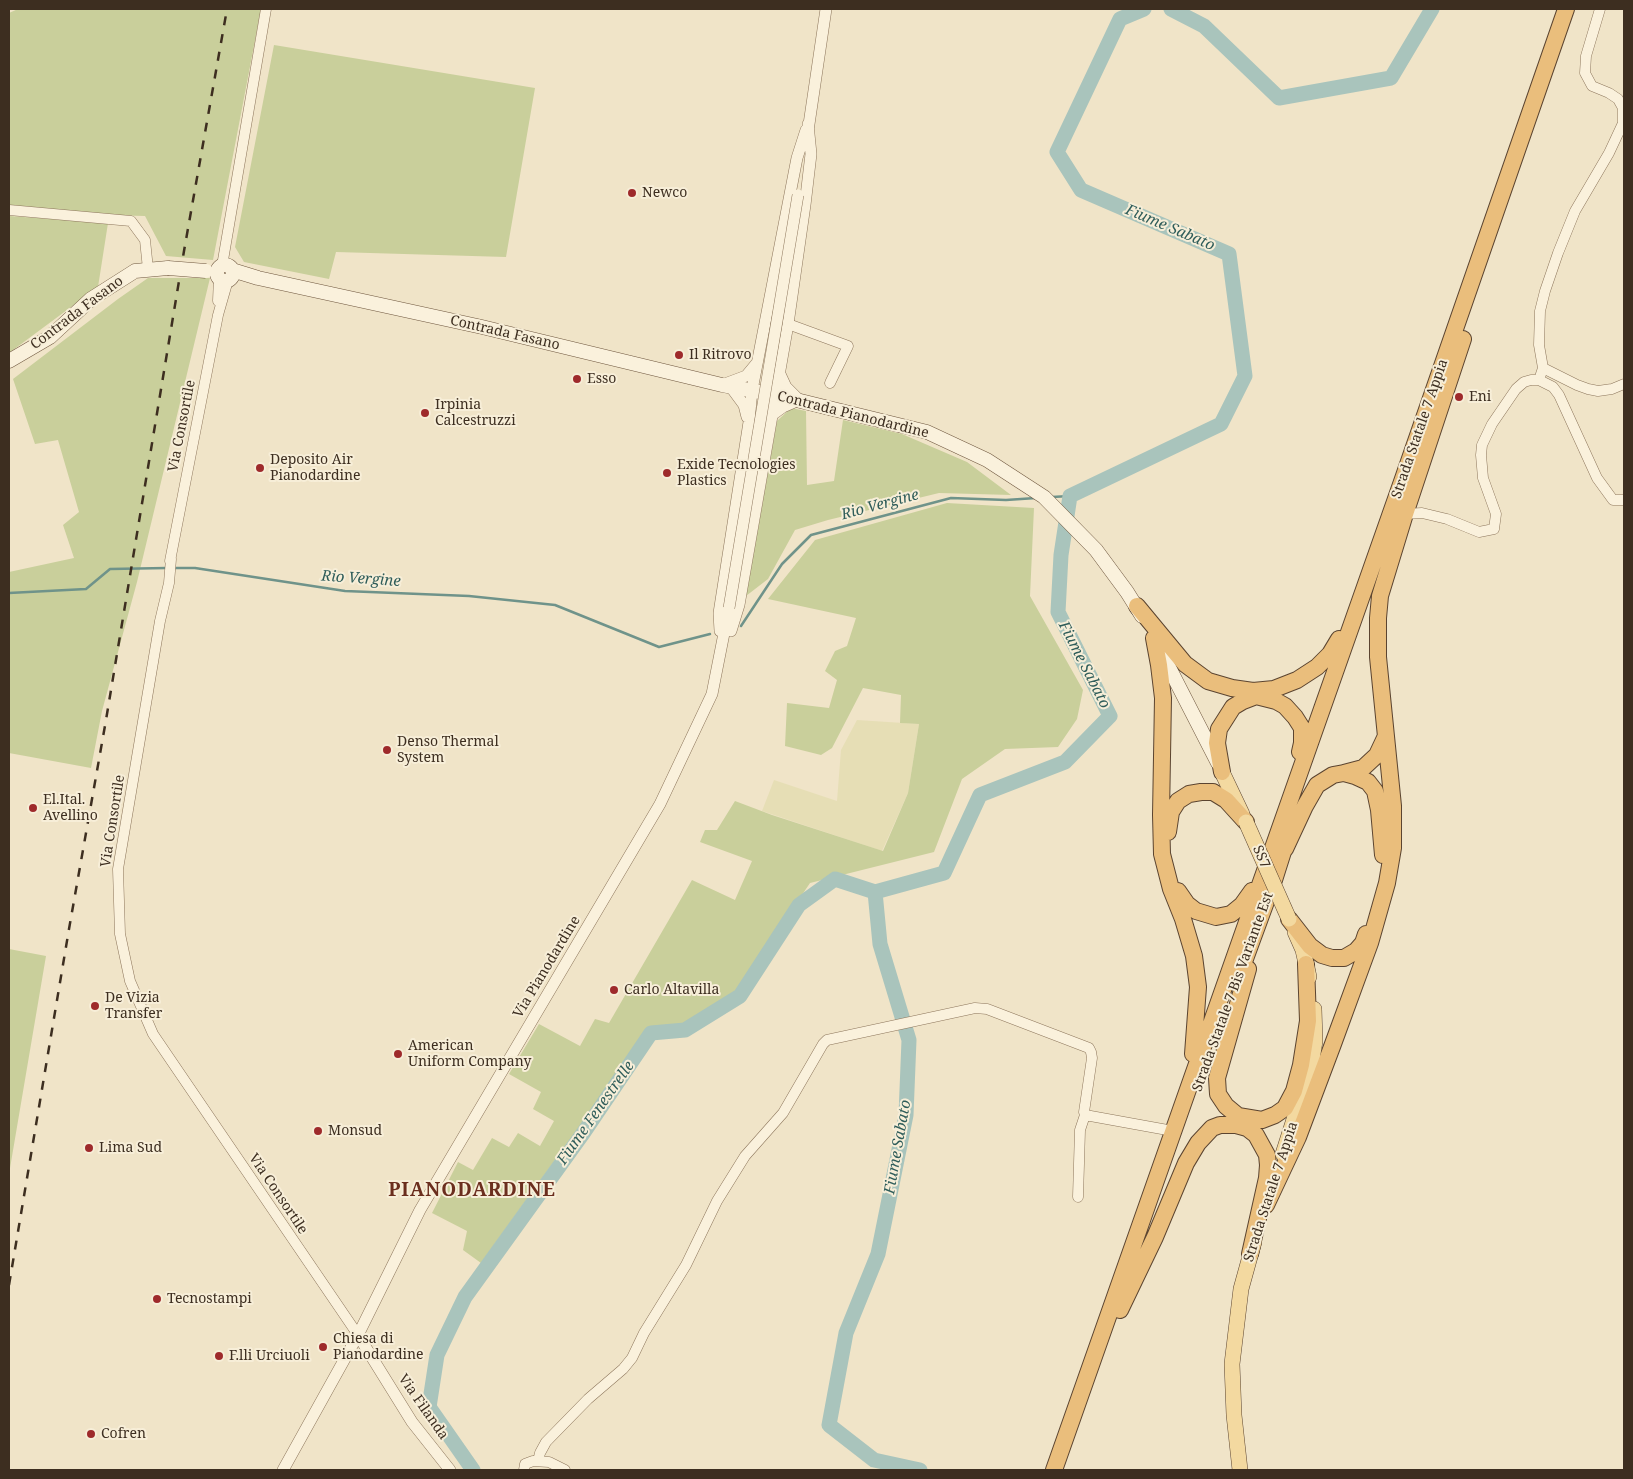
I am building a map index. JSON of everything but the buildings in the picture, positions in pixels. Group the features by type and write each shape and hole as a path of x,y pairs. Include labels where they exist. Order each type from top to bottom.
{"highway":[{"name":"Strada Statale 7 Appia","path":"1277,852 1288,804 1566,9"},
{"name":"Strada Statale 7 Appia","path":"1404,514 1504,217 1577,9"},
{"name":"SS7","path":"1266,1205 1298,1137 1333,1044 1370,943 1387,883 1393,848 1393,806 1380,689 1378,618 1380,596 1404,514"},
{"name":"Strada Statale 7 Bis Variante Est","path":"1060,1468 1173,1131 1404,514"},
{"path":"1137,606 1185,664 1208,681 1239,689 1274,689 1297,680 1317,667 1330,654 1338,641 1373,564"},
{"path":"1154,638 1160,665 1163,698 1162,854 1171,889 1183,919 1194,956 1198,987 1192,1059 1184,1101"},
{"path":"1222,772 1217,743 1219,729 1230,712 1243,700 1256,696 1276,701 1285,706 1302,728 1302,744 1288,804"},
{"path":"1277,852 1317,785 1333,775 1363,768 1377,756 1386,736"},
{"path":"1289,919 1310,946 1322,955 1332,958 1344,958 1356,951 1363,943 1370,925 1381,879 1384,856 1379,810 1375,792 1368,782 1344,773"},
{"name":"SS7","path":"1246,822 1226,800 1213,792 1188,794 1178,801 1171,812 1167,838 1174,882 1179,894 1187,904 1196,911 1216,917 1231,914 1242,906 1277,852"},
{"name":"Strada Statale 7 Bis Variante Est","path":"1060,1468 1120,1310 1190,1108 1274,880 1277,852"},
{"path":"1274,880 1217,1078 1218,1094 1226,1106 1238,1116 1262,1120 1275,1115 1285,1108 1294,1091 1301,1065 1308,1021 1306,964"},
{"path":"1120,1310 1155,1237 1186,1163 1198,1143 1212,1128 1220,1125 1236,1124 1247,1128 1256,1136 1267,1155 1267,1178 1250,1254"}],"main road":[{"name":"Contrada Fasano","path":"9,361 50,337 91,299 135,271 168,268 223,272 258,278 482,327 726,386 752,390"},
{"name":"Contrada Pianodardine","path":"752,390 927,432 987,460 1044,497 1096,550 1137,606 1222,772"},
{"name":"SS7","path":"1222,772 1289,919"},
{"name":"Strada Statale 7 Appia","path":"1240,1470 1234,1415 1232,1364 1237,1314 1250,1254 1300,1107 1311,1066 1315,1024 1310,981 1303,950 1289,919"}],"street":[{"name":"Via Consortile","path":"266,9 228,234 218,314 170,560 169,583 160,621 118,869 120,934 130,981 153,1034 358,1334"},
{"path":"721,655 798,194 826,9"},
{"path":"1540,380 1543,368 1539,345 1539,328 1540,311 1545,291 1575,212 1609,153 1623,123 1623,108 1618,99 1592,86 1585,73 1586,56 1600,9"},
{"path":"721,655 739,605 780,374 806,205 811,154 808,124"},
{"path":"721,655 720,613 749,422 752,390 797,158 808,124"},
{"path":"9,210 131,221 145,240 148,269"},
{"path":"788,324 848,346 830,383"},
{"path":"749,422 744,405 726,386 746,376 757,363"},
{"path":"1543,368 1588,389 1598,391 1612,389 1624,384"},
{"path":"772,415 783,407 799,400 786,387 780,374"},
{"path":"1404,514 1422,513 1447,519 1479,532 1494,528 1496,514 1484,478 1481,455 1482,445 1492,424 1516,389 1524,382 1531,380 1547,382 1553,387 1559,395 1597,478 1613,500 1624,500"},
{"name":"Via Pianodardine","path":"283,1470 358,1334 420,1210 660,804 712,694 721,655"},
{"path":"538,1461 546,1442 632,1358 644,1333 686,1265 717,1201 745,1156 783,1113 827,1040 836,1036 880,1029 975,1008 987,1008 1088,1048 1092,1058 1085,1115 1080,1130 1078,1197"},
{"path":"1085,1115 1173,1131"},
{"name":"Via Filanda","path":"358,1334 412,1422 450,1470"},
{"path":"524,1470 525,1464 533,1461 550,1462 566,1470"}],"shaded area":[{"path":"857,720 919,724 908,793 882,851 762,811 774,780 837,801 841,750"}],"green space":[{"path":"18,9 261,9 213,260 166,256 145,216 105,215 9,205 9,13"},
{"path":"274,45 535,88 506,257 336,252 329,279 244,262 235,247"},
{"path":"9,216 108,223 98,287 9,353"},
{"path":"148,278 210,278 137,582 102,711 91,768 9,753 9,572 74,558 63,525 79,512 58,440 35,444 13,379"},
{"path":"791,408 806,411 807,485 834,481 843,420 902,434 967,462 1011,495 939,493 795,530 768,579 746,596 777,421"},
{"path":"947,503 1034,508 1030,596 1083,690 1077,719 1058,747 1005,749 962,779 934,852 810,883 737,992 689,1023 650,1028 481,1263 463,1250 467,1231 432,1213 458,1162 473,1170 492,1138 509,1147 518,1133 540,1146 554,1121 533,1109 541,1092 509,1074 539,1024 580,1046 595,1019 609,1023 692,880 735,900 752,861 700,842 705,830 717,830 735,801 883,851 908,793 919,724 900,723 901,695 863,688 832,748 821,755 785,746 787,703 829,708 837,680 825,671 835,651 847,646 856,618 768,599 815,540"},
{"path":"9,949 46,956 9,1174"}],"waterway":[{"name":"Fiume Sabato","path":"920,1470 874,1460 829,1425 846,1333 878,1254 906,1115 909,1040 880,944 875,892 944,873 980,795 1065,762 1110,716 1058,612 1061,555 1070,496 1221,424 1245,376 1229,254 1081,190 1057,152 1120,19 1144,9"},
{"name":"Fiume Sabato","path":"1171,9 1204,26 1279,98 1391,78 1432,9"},
{"name":"Rio Vergine","path":"1052,497 1070,496"},
{"name":"Rio Vergine","path":"741,626 782,564 811,535 951,498 1006,500 1036,498"},
{"name":"Rio Vergine","path":"9,593 86,589 110,569 167,568"},
{"name":"Rio Vergine","path":"173,568 195,568 345,591 469,596 555,605 659,647 710,634"},
{"name":"Fiume Fenestrelle","path":"473,1470 429,1407 437,1355 465,1297 584,1132 651,1033 685,1030 740,996 799,905 835,879 875,892"}],"railway":[{"path":"9,1285 184,251 227,9"}],"place":[{"name":"Newco","path":"632,193"},
{"name":"Il Ritrovo","path":"679,355"},
{"name":"Esso","path":"577,379"},
{"name":"Eni","path":"1459,397"},
{"name":"Irpinia Calcestruzzi","path":"425,413"},
{"name":"Deposito Air Pianodardine","path":"260,468"},
{"name":"Exide Tecnologies Plastics","path":"667,473"},
{"name":"Denso Thermal System","path":"387,750"},
{"name":"El.Ital. Avellino","path":"33,808"},
{"name":"Carlo Altavilla","path":"614,990"},
{"name":"De Vizia Transfer","path":"95,1006"},
{"name":"American Uniform Company","path":"398,1054"},
{"name":"Monsud","path":"318,1131"},
{"name":"Lima Sud","path":"89,1148"},
{"name":"Tecnostampi","path":"157,1299"},
{"name":"Chiesa di Pianodardine","path":"323,1347"},
{"name":"F.lli Urciuoli","path":"219,1356"},
{"name":"Cofren","path":"91,1434"}],"district":[{"name":"PIANODARDINE","path":"472,1191"}]}
